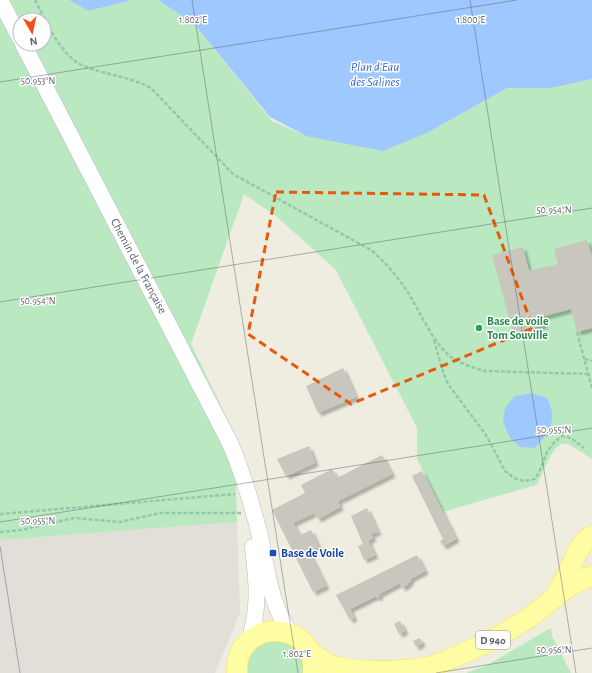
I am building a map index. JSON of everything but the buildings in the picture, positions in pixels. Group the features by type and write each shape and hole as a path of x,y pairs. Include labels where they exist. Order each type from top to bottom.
{"main road":[{"path":"592,536 583,542 578,553 579,565 585,572 592,576"},
{"name":"D 940","path":"548,604 566,578 578,553"},
{"name":"D 940","path":"310,652 333,666 354,671 423,670 487,643 524,621 576,581 592,576"},
{"path":"237,673 240,656 249,642 260,634 269,631 282,631 291,634 302,641 310,652 313,663 313,673"}],"street":[{"path":"0,0 12,23"},
{"name":"Chemin de la Française","path":"27,52 220,422 239,463 258,528 272,595 291,634"},
{"name":"Chemin de la Française","path":"248,492 246,515 258,600 255,621 249,642"}],"path":[{"path":"35,0 67,55 82,66 134,79 151,88 233,174 371,250 388,264 433,337 453,358 469,366 485,371 588,374"},
{"path":"577,332 592,388"},
{"path":"433,337 442,372 448,384 486,435 505,472 514,478 524,481 535,479 541,469 546,452 553,443 562,436 571,438 584,448"},
{"path":"584,359 592,361"},
{"path":"0,514 248,492"},
{"path":"0,532 21,530 74,518 120,522 160,513 219,512 246,515"}],"highlighted area":[{"path":"276,192 484,195 533,328 351,404 248,334"}],"shaded area":[{"path":"237,522 240,613 215,673 0,673 0,540"}],"green space":[{"path":"0,0 69,0 90,11 132,0 158,0 194,24 272,121 306,136 429,132 507,88 551,88 592,79 592,459 570,445 561,444 552,453 536,485 443,512 417,459 417,428 336,270 276,216 244,194 191,344 239,443 236,484 237,522 0,540"},
{"path":"551,628 552,636 571,673 466,673 487,665"},
{"path":"281,639 300,651 306,673 248,673 249,658 252,652 267,642"}],"water":[{"path":"69,0 132,0 89,11"},
{"name":"Plan d'Eau des Salines","path":"158,0 592,0 592,79 551,88 507,88 429,132 383,151 306,136 270,117 194,24"},
{"path":"532,393 547,398 552,412 551,425 540,443 534,448 520,447 510,438 503,422 505,408 515,396"}],"place":[{"name":"Base de voile Tom Souville","path":"479,328"},
{"name":"Base de Voile","path":"273,553"}]}
